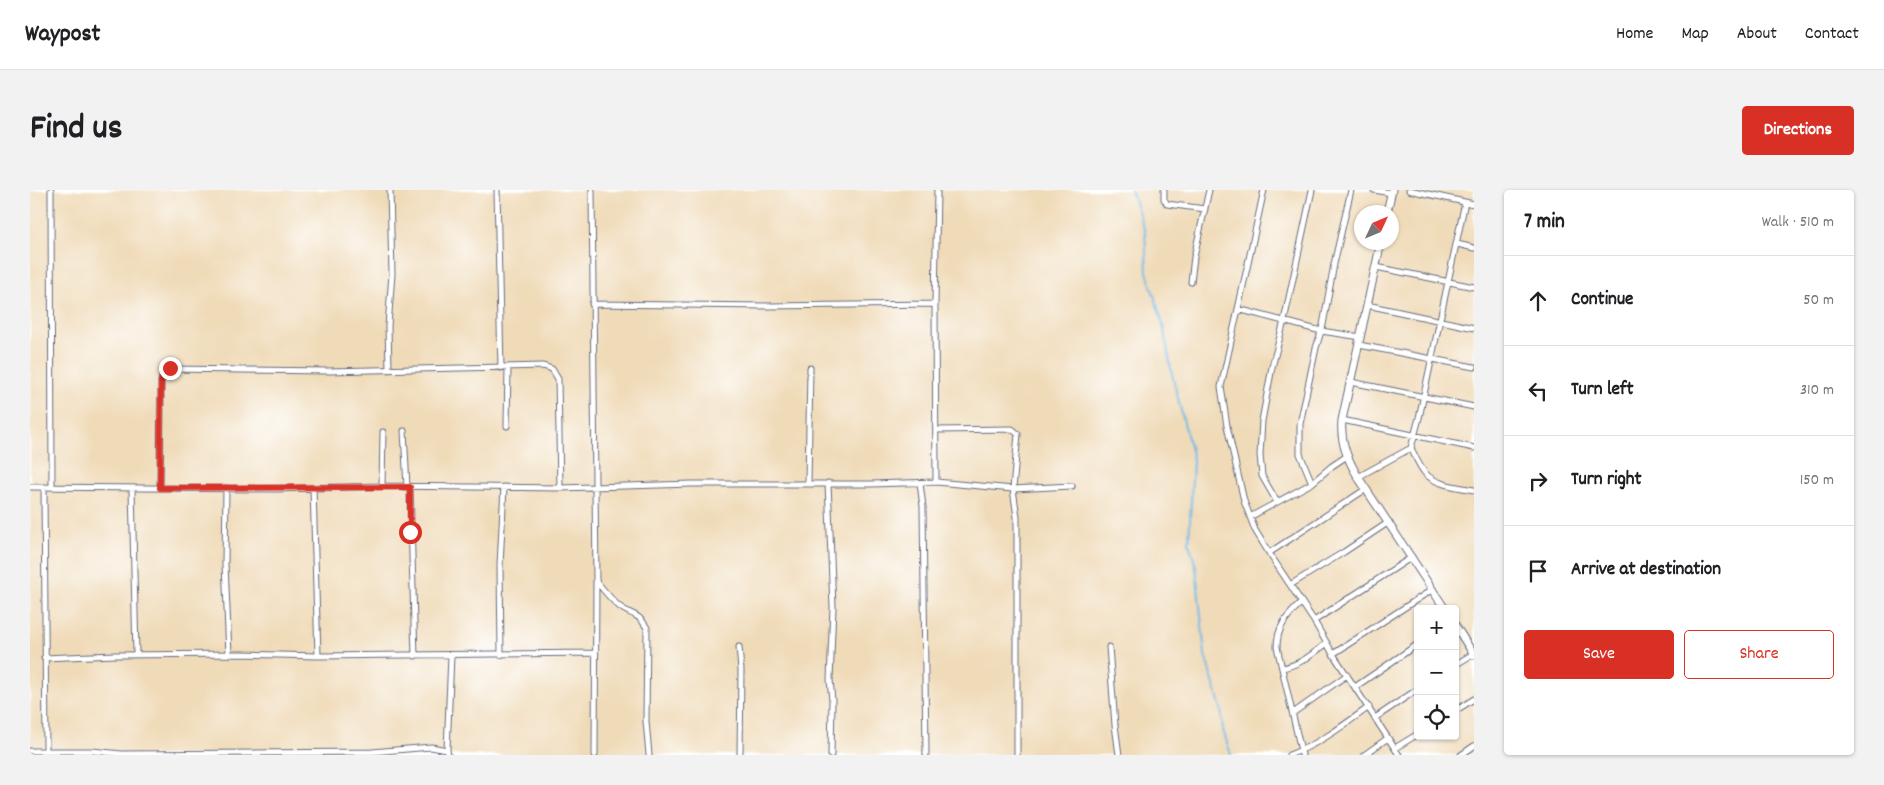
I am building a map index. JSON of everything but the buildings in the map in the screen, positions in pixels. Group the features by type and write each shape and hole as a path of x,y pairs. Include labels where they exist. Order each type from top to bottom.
{"main road":[{"path":"1389,205 1392,191"},
{"path":"1379,250 1352,382 1342,420 1341,437 1347,456 1358,476 1443,605"},
{"path":"1459,631 1474,654"}],"street":[{"path":"51,190 52,487"},
{"path":"389,370 388,326 392,280 390,190"},
{"path":"497,190 501,368"},
{"path":"592,190 596,581 595,755"},
{"path":"936,482 935,304 937,190"},
{"path":"1164,190 1164,200 1167,204 1205,209"},
{"path":"1191,282 1194,257 1209,190"},
{"path":"1264,190 1224,371 1222,396 1244,501 1268,553 1314,621 1333,654 1399,755"},
{"path":"1277,502 1262,476 1260,455 1265,405 1312,190"},
{"path":"1312,483 1300,454 1298,436 1351,190"},
{"path":"1374,190 1392,191"},
{"path":"1409,190 1474,204"},
{"path":"1442,197 1443,190"},
{"path":"1465,202 1411,448 1423,472 1428,476 1438,481 1474,490"},
{"path":"1457,244 1474,248"},
{"path":"1376,267 1474,287"},
{"path":"592,304 832,306 935,304"},
{"path":"1367,306 1474,328"},
{"path":"1238,309 1360,341 1474,367"},
{"path":"160,488 161,382 166,371 176,368 300,371 508,367 549,367 558,379 560,488"},
{"path":"508,367 508,426"},
{"path":"808,483 810,368"},
{"path":"1352,382 1474,408"},
{"path":"1342,420 1474,448"},
{"path":"936,430 1012,429 1018,434 1013,489 1017,517 1017,755"},
{"path":"404,431 415,656"},
{"path":"382,486 383,432"},
{"path":"1358,476 1411,448"},
{"path":"1250,517 1312,483 1347,456"},
{"path":"30,487 313,488 382,486 560,488 936,482 1013,489 1072,486"},
{"path":"828,483 833,607 830,680 832,700 831,755"},
{"path":"920,483 923,507 926,755"},
{"path":"44,487 46,750"},
{"path":"501,655 501,544 504,487"},
{"path":"132,488 136,654"},
{"path":"226,488 225,564 229,654"},
{"path":"313,488 318,656"},
{"path":"1268,553 1366,489"},
{"path":"1290,585 1388,522"},
{"path":"1314,621 1412,557"},
{"path":"596,581 620,607 635,614 648,628 646,721 649,755"},
{"path":"1333,654 1433,589"},
{"path":"1301,603 1286,617 1279,631 1277,647 1286,692 1302,753"},
{"path":"1282,668 1291,667 1303,661 1327,643"},
{"path":"739,646 741,670 740,755"},
{"path":"1109,647 1114,725 1119,755"},
{"path":"1356,687 1414,647"},
{"path":"44,658 136,654 451,656 595,653"},
{"path":"1459,663 1474,654"},
{"path":"30,751 92,751 122,754 362,752 431,747 448,753 451,656"},
{"path":"1293,713 1347,675"},
{"path":"1376,718 1414,691"},
{"path":"1459,708 1474,699"},
{"path":"1289,755 1302,753 1369,708"},
{"path":"1395,748 1414,736"},
{"path":"1364,755 1388,738"},
{"path":"1461,755 1474,746"}],"waterway":[{"path":"1131,190 1145,232 1147,272 1163,325 1172,374 1193,459 1189,543 1196,567 1205,655 1221,708 1223,730 1231,755"}],"route":[{"path":"170,368 161,378 160,488 410,487 410,532"}]}
